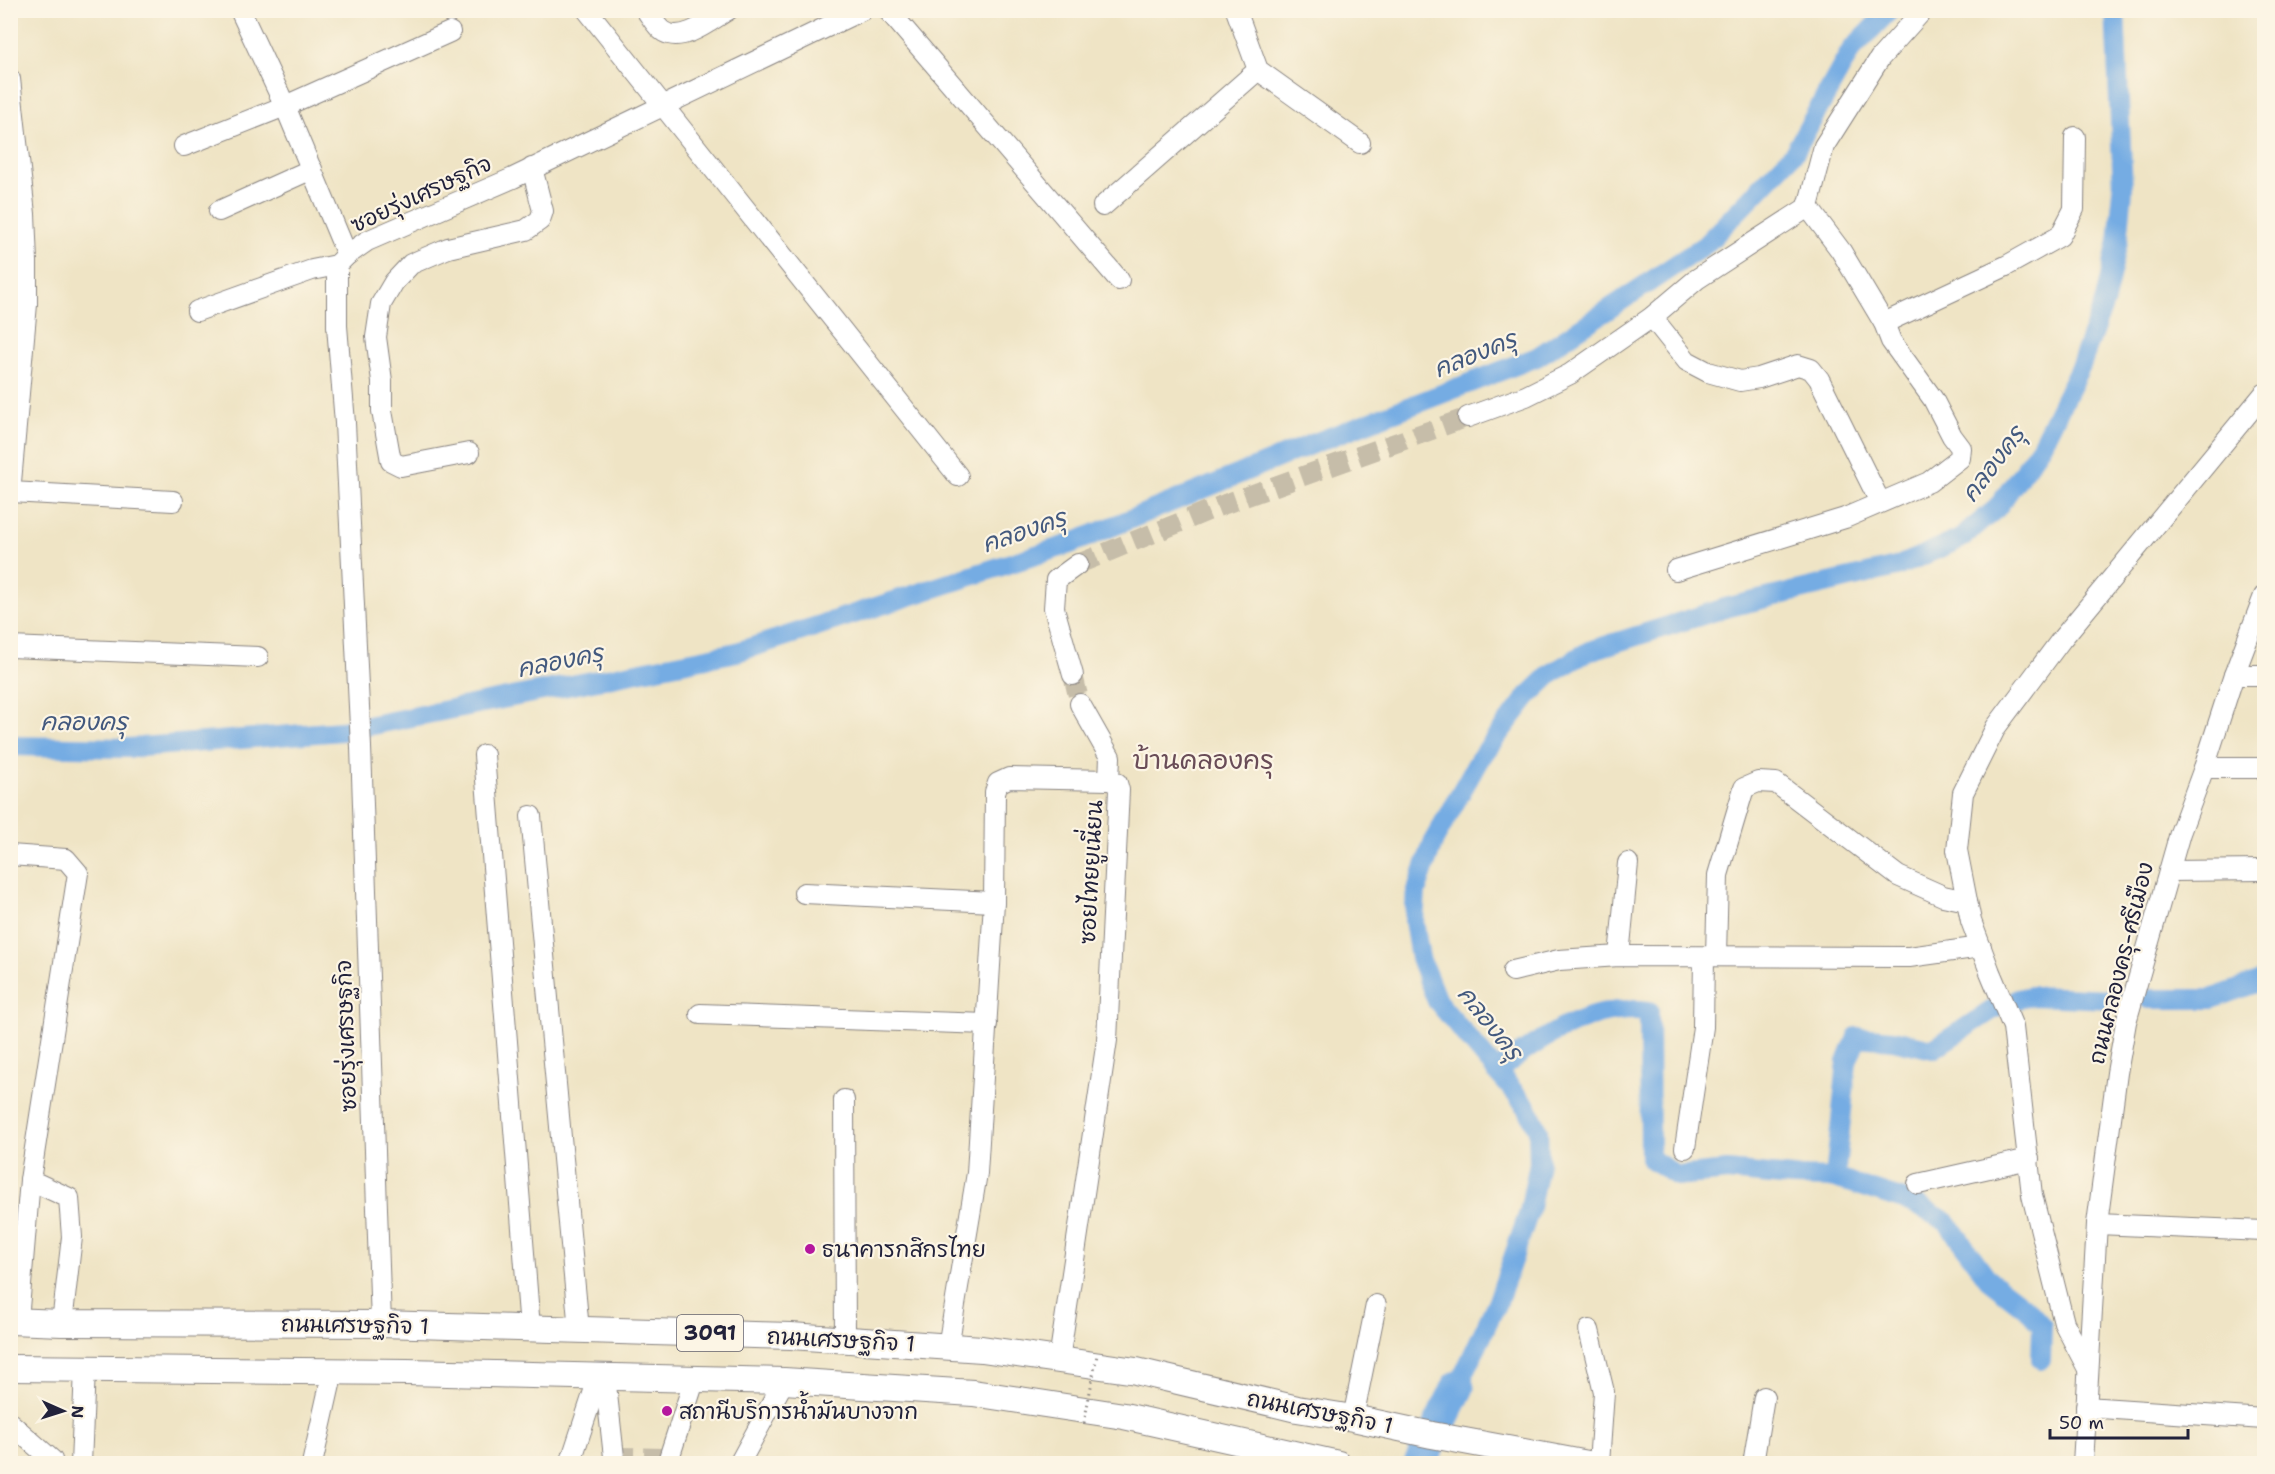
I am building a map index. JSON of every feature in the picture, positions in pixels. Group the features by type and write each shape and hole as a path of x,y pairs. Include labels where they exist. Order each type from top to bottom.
{"main road":[{"name":"ถนนเศรษฐกิจ 1","path":"14,1321 381,1324 530,1328 791,1336 982,1349 1136,1371 1297,1409 1588,1464"},
{"name":"ถนนเศรษฐกิจ 1","path":"10,1368 695,1378 784,1381 973,1394 1124,1416 1311,1461 1338,1464"}],"street":[{"path":"197,311 342,260 312,169 240,10"},
{"path":"587,10 958,476"},
{"path":"646,10 662,32 676,36 685,35 728,10"},
{"name":"ซอยรุ่งเศรษฐกิจ","path":"381,1324 361,747 345,423 337,326 342,260 367,241 532,168 862,10"},
{"path":"888,10 1119,280"},
{"path":"1236,10 1238,22 1258,69 1360,143"},
{"path":"1468,417 1526,396 1570,374 1652,317 1697,279 1808,207 1824,146 1880,58 1923,10"},
{"path":"184,146 285,106 450,32"},
{"path":"1103,206 1258,69"},
{"path":"10,79 27,262 27,304 11,492 173,501"},
{"path":"1884,323 2006,266 2060,236 2074,209 2075,137"},
{"path":"469,453 401,466 391,462 382,411 382,381 376,337 381,304 394,282 411,264 448,248 526,230 540,220 543,211 532,168"},
{"path":"219,211 312,169"},
{"path":"1676,570 1845,518 1929,482 1959,458 1961,448 1952,436 1934,399 1891,341 1884,323 1841,251 1808,207"},
{"path":"1652,317 1687,361 1708,372 1740,381 1759,378 1798,365 1811,369 1819,379 1880,502"},
{"path":"2088,1369 2064,1323 2035,1205 2013,1027 1980,946 1967,901 1957,850 1963,793 1996,727 2061,640 2265,394"},
{"path":"1073,675 1054,608 1056,580 1077,564"},
{"name":"ถนนคลองครุ-ศรีเมือง","path":"2083,1464 2097,1224 2126,1022 2169,871 2234,675 2265,596"},
{"path":"10,647 258,657"},
{"path":"2234,675 2265,675"},
{"path":"1080,704 1110,757 1109,780"},
{"path":"484,755 530,1328"},
{"path":"2204,768 2265,768"},
{"name":"ซอยไทยยูเนี่ยน","path":"948,1347 977,1173 994,902 995,792 998,783 1009,778 1109,780 1117,783 1119,790 1107,1040 1059,1360"},
{"path":"1685,1148 1703,1027 1718,875 1744,788 1758,782 1776,783 1898,876 1943,896 1967,901"},
{"path":"531,816 579,1330"},
{"path":"10,855 66,859 78,873 30,1180 14,1321"},
{"path":"1619,956 1628,863"},
{"path":"2169,871 2265,870"},
{"path":"804,893 994,902"},
{"path":"1513,971 1559,960 1619,956 1910,957 1980,946"},
{"path":"700,1014 987,1024"},
{"path":"844,1100 845,1339"},
{"path":"1918,1184 2029,1159"},
{"path":"30,1180 69,1198 72,1237 62,1323"},
{"path":"2097,1224 2265,1232"},
{"path":"1353,1418 1376,1305"},
{"path":"1589,1330 1604,1392 1599,1464"},
{"path":"81,1464 85,1369"},
{"path":"312,1464 333,1371"},
{"path":"602,1376 614,1457"},
{"path":"570,1464 602,1376"},
{"path":"669,1458 695,1378"},
{"path":"739,1464 784,1381"},
{"path":"1753,1464 1764,1396"},
{"path":"2086,1407 2265,1419"},
{"path":"10,1423 52,1460 52,1464"}],"path":[{"path":"1084,1423 1097,1355"}],"waterway":[{"name":"คลองครุ","path":"10,746 128,748 342,731 737,652 1070,544 1312,444 1537,357 1705,245 1794,153 1851,50 1890,10"},
{"name":"คลองครุ","path":"1458,1387 1499,1298 1529,1212 1539,1163 1538,1130 1527,1107 1437,1001 1420,958 1414,921 1416,892 1434,840 1479,760 1528,696 1552,673 1589,651 1725,608 1896,567 1960,539 1997,508 2041,446 2081,365 2105,300 2118,241 2123,190 2115,10"},
{"path":"2149,999 2211,999 2264,980"},
{"path":"2018,999 2031,996 2115,999"},
{"path":"1835,1178 1847,1062 1857,1037 1893,1040 1933,1049 2000,1005"},
{"path":"1496,1072 1548,1036 1586,1018 1627,1010 1649,1011 1650,1158 1677,1176 1727,1171 1835,1178 1913,1203 1947,1222 1988,1279 2027,1309 2042,1326 2041,1359"},
{"path":"1420,1464 1458,1387"}],"tunnel":[{"path":"1078,564 1225,504 1468,417"},
{"path":"1073,675 1080,704"},
{"path":"614,1457 669,1458"}],"place":[{"name":"ธนาคารกสิกรไทย","path":"810,1249"},
{"name":"สถานีบริการน้ำมันบางจาก","path":"667,1411"}],"district":[{"name":"บ้านคลองครุ","path":"1203,759"}]}
